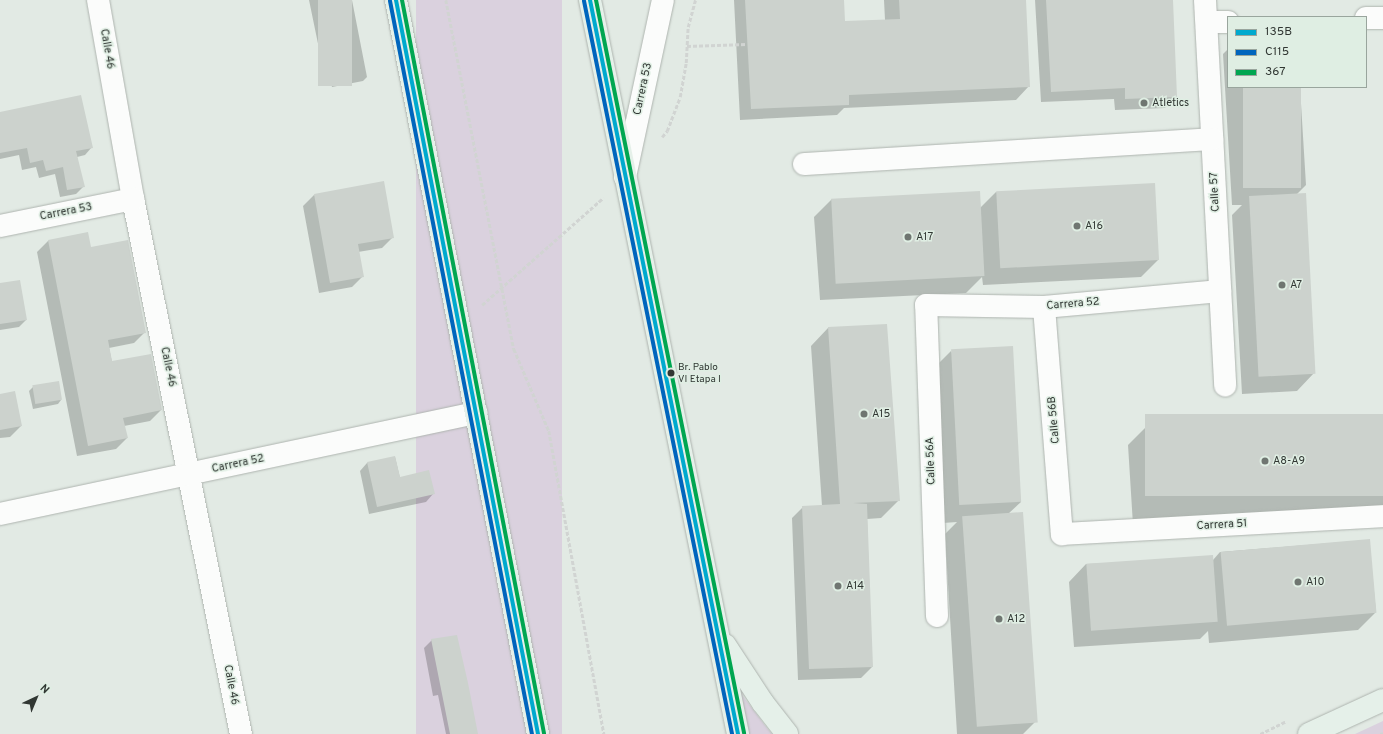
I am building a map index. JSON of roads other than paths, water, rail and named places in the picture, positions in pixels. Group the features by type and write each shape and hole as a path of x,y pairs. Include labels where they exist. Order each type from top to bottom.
{"main road":[{"path":"396,0 538,734"},
{"path":"590,0 738,734"},
{"path":"717,632 763,704 787,734"},
{"path":"1308,734 1383,700"}],"street":[{"name":"Calle 46","path":"98,0 133,199 190,475 241,734"},
{"name":"Carrera 53","path":"625,178 663,0"},
{"name":"Calle 57","path":"1205,0 1225,385"},
{"path":"1367,18 1383,18"},
{"path":"1207,22 1227,22"},
{"path":"804,164 1212,139"},
{"name":"Carrera 53","path":"0,226 133,199"},
{"name":"Carrera 52","path":"926,305 1044,307 1220,290"},
{"name":"Calle 56A","path":"926,305 936,616"},
{"name":"Calle 56B","path":"1044,307 1062,534"},
{"name":"Carrera 52","path":"0,514 190,475 476,413"},
{"name":"Carrera 51","path":"1062,534 1383,516"}],"place":[{"name":"Atletics","path":"1144,103"},
{"name":"A16","path":"1077,226"},
{"name":"A17","path":"908,237"},
{"name":"A7","path":"1282,285"},
{"name":"Br. Pablo VI Etapa I","path":"671,373"},
{"name":"A15","path":"864,414"},
{"name":"A8-A9","path":"1265,461"},
{"name":"A10","path":"1298,582"},
{"name":"A14","path":"838,586"},
{"name":"A12","path":"999,619"}]}
